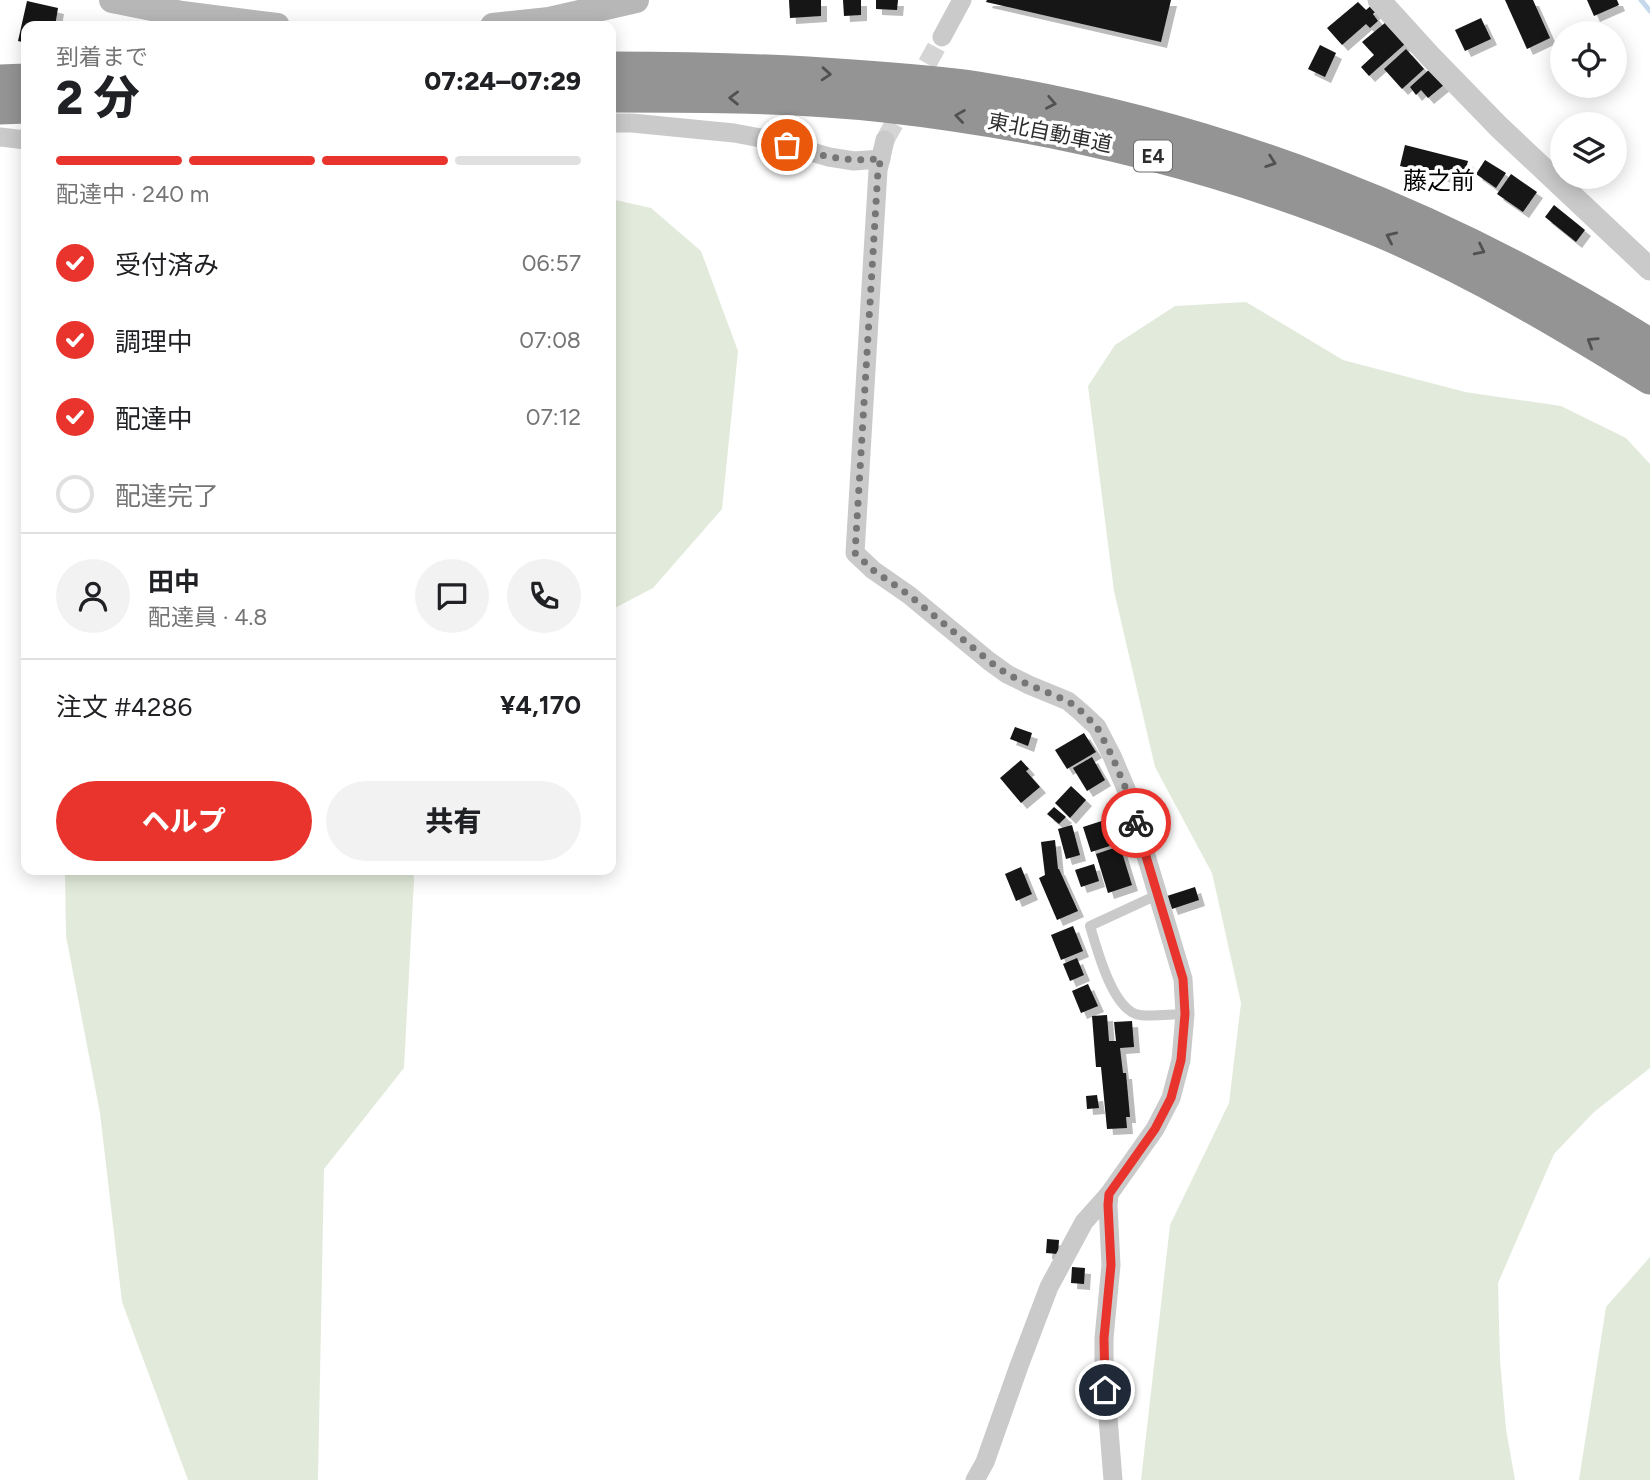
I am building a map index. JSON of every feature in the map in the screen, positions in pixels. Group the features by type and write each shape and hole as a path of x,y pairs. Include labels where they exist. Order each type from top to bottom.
{"highway":[{"name":"東北自動車道","path":"616,68 783,71 887,78 977,88 1108,114 1220,144 1302,172 1392,208 1515,267 1592,308 1650,345"},
{"path":"0,81 21,80"},
{"name":"東北自動車道","path":"616,96 780,99 884,106 974,118 1102,142 1210,172 1381,232 1492,285 1650,378"},
{"path":"0,108 21,107"}],"main road":[{"path":"112,0 182,14 237,21"},
{"path":"540,21 636,0"}],"street":[{"path":"942,37 962,0"},
{"path":"1380,0 1499,127 1650,269"},
{"path":"616,123 734,133 766,138 829,157 855,160 883,150 878,170 855,553 1007,674 1068,701 1097,727 1126,789 1183,979 1185,1014 1181,1060 1171,1098 1155,1129 1109,1194 1084,1222 1049,1287 985,1462 975,1480"},
{"path":"0,137 21,139"},
{"path":"1109,1194 1111,1265 1104,1368 1114,1480"}],"lane":[{"path":"1157,895 1090,926 1106,974 1118,998 1131,1012 1140,1015 1185,1014"}],"green space":[{"path":"616,200 651,208 701,251 738,351 722,509 653,588 616,607"},
{"path":"1246,302 1343,360 1465,392 1561,406 1626,438 1650,464 1650,1068 1594,1112 1554,1154 1498,1283 1500,1360 1506,1429 1515,1480 1141,1480 1170,1225 1229,1103 1241,1003 1212,873 1155,767 1114,591 1088,386 1115,345 1175,306"},
{"path":"65,875 414,875 404,1068 324,1169 318,1480 188,1480 122,1302 100,1113 66,936"},
{"path":"1650,1257 1650,1480 1579,1480 1606,1307"}],"building":[{"path":"789,0 821,0 821,16 790,18"},
{"path":"843,0 861,0 861,15 844,16"},
{"path":"876,0 898,0 897,10 876,9"},
{"path":"1171,0 1161,42 986,2"},
{"path":"1505,0 1533,0 1550,38 1527,49"},
{"path":"1587,0 1617,0 1619,5 1594,16"},
{"path":"27,1 58,8 56,21 22,21"},
{"path":"1358,2 1366,10 1373,4 1378,10 1373,14 1378,21 1370,28 1366,24 1342,45 1327,28"},
{"path":"1481,18 1491,39 1465,51 1455,30"},
{"path":"1386,22 1405,44 1369,76 1361,67 1374,55 1362,42"},
{"path":"1320,45 1336,53 1325,77 1308,69"},
{"path":"1406,49 1424,69 1402,89 1384,69"},
{"path":"1431,68 1445,84 1428,98 1421,90 1416,95 1410,87"},
{"path":"1405,145 1468,161 1463,181 1400,166"},
{"path":"1485,160 1506,173 1496,188 1476,174"},
{"path":"1511,174 1537,192 1523,212 1497,194"},
{"path":"1554,205 1585,230 1576,242 1545,217"},
{"path":"1015,727 1032,733 1028,746 1010,739"},
{"path":"1084,733 1096,752 1067,769 1055,750"},
{"path":"1092,757 1105,780 1087,791 1073,768"},
{"path":"1021,760 1029,769 1026,771 1040,787 1021,803 1000,778"},
{"path":"1071,786 1086,800 1070,818 1055,803"},
{"path":"1054,807 1066,817 1059,824 1047,814"},
{"path":"1154,812 1158,828 1148,831 1144,816"},
{"path":"1111,818 1119,843 1091,852 1083,827"},
{"path":"1072,825 1080,855 1066,859 1058,829"},
{"path":"1055,840 1058,869 1078,911 1057,920 1039,878 1045,875 1041,842"},
{"path":"1120,846 1132,885 1108,893 1096,854"},
{"path":"1094,864 1099,881 1081,887 1075,870"},
{"path":"1021,867 1032,894 1016,901 1005,874"},
{"path":"1195,887 1199,900 1172,909 1167,896"},
{"path":"1073,926 1083,951 1061,960 1051,935"},
{"path":"1077,958 1084,975 1070,981 1063,964"},
{"path":"1088,984 1098,1006 1081,1013 1072,991"},
{"path":"1107,1015 1109,1041 1116,1041 1114,1022 1132,1021 1134,1047 1120,1048 1123,1073 1126,1073 1130,1117 1126,1117 1127,1128 1107,1129 1101,1067 1096,1067 1092,1016"},
{"path":"1097,1095 1099,1108 1087,1109 1086,1096"},
{"path":"1047,1239 1059,1240 1058,1254 1046,1253"},
{"path":"1072,1267 1085,1268 1084,1284 1071,1283"}],"waterway":[{"path":"1641,0 1650,11"}],"tunnel":[{"path":"885,140 942,37"}],"way so far":[{"path":"787,145 829,157 881,159 878,170 855,553 1007,674 1068,701 1082,712 1097,727 1112,756 1136,823"}],"district":[{"name":"藤之前","path":"1439,181"}],"route":[{"path":"1105,1390 1104,1338 1111,1265 1109,1194 1155,1129 1171,1098 1181,1060 1185,1014 1183,979 1136,823"}]}
